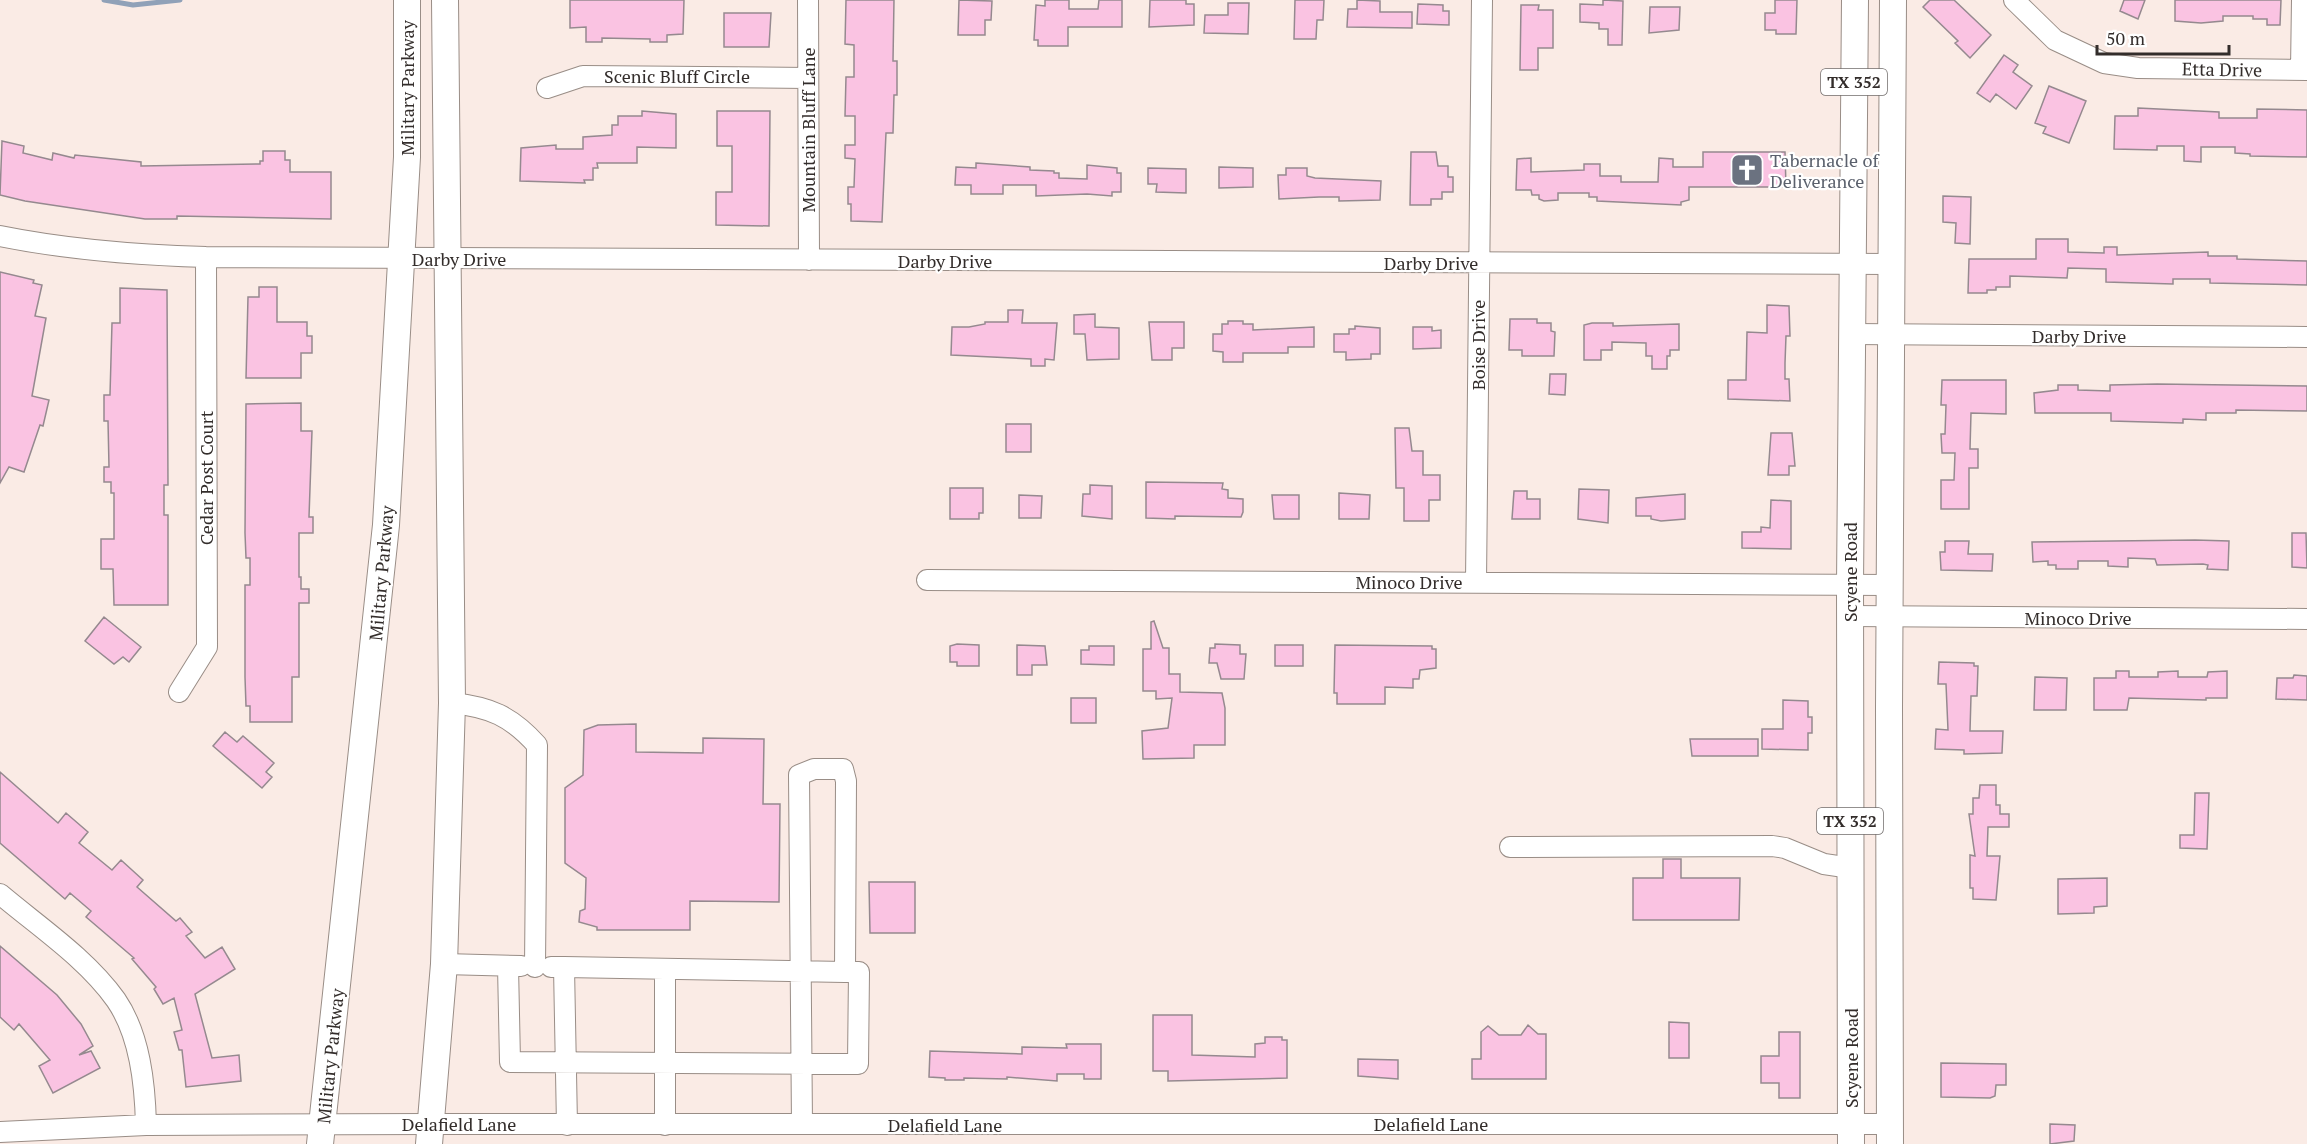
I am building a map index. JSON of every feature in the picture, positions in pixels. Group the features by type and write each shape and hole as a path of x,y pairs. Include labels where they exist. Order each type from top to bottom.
{"main road":[{"name":"Military Parkway","path":"321,1134 386,525 407,157 407,0"},
{"path":"430,1134 444,964 452,703 445,0"},
{"name":"Scyene Road","path":"1851,1134 1850,585 1855,0"},
{"name":"TX 352","path":"1890,1134 1889,617 1893,0"}],"street":[{"name":"Mountain Bluff Lane","path":"808,0 809,260"},
{"name":"Boise Drive","path":"1476,582 1482,0"},
{"name":"Etta Drive","path":"2014,0 2055,40 2103,63 2138,68 2304,70"},
{"path":"2301,0 2304,70"},
{"name":"Scenic Bluff Circle","path":"547,88 583,76 808,78"},
{"name":"Darby Drive","path":"0,236 113,254 206,257 1892,264"},
{"name":"Cedar Post Court","path":"179,692 207,647 206,257"},
{"name":"Darby Drive","path":"1851,334 2307,337"},
{"name":"Minoco Drive","path":"927,580 1890,585"},
{"name":"Minoco Drive","path":"1850,616 2307,619"},
{"path":"452,703 481,706 510,719 537,745 535,966"},
{"path":"802,1124 799,775 814,769 843,769 846,781 845,972"},
{"path":"1510,847 1772,846 1785,848 1824,864 1851,868"},
{"path":"0,894 86,966 116,1001 130,1030 141,1066 146,1125"},
{"path":"444,964 859,972 858,1064 510,1062 508,966"},
{"path":"564,968 567,1125"},
{"path":"665,969 665,1125"},
{"name":"Delafield Lane","path":"0,1132 146,1125 321,1134 430,1134 567,1125 802,1124 1132,1135 1890,1134"}],"building":[{"path":"570,0 684,0 683,34 667,35 667,42 650,42 650,39 602,38 602,42 586,42 586,27 570,28"},
{"path":"846,0 894,0 893,61 897,61 897,95 894,95 893,133 886,133 882,222 851,221 851,204 848,204 848,187 854,187 855,159 845,158 845,145 855,145 855,116 845,116 846,77 854,77 854,45 845,44"},
{"path":"959,0 992,1 991,20 985,20 985,35 958,35"},
{"path":"1045,0 1069,0 1069,9 1098,9 1099,0 1122,0 1122,27 1068,27 1068,46 1038,46 1038,40 1034,40 1036,5 1045,6"},
{"path":"1150,0 1186,0 1186,4 1194,4 1194,25 1149,27"},
{"path":"1295,0 1324,0 1323,20 1317,20 1316,39 1294,39"},
{"path":"1357,0 1380,1 1380,12 1412,12 1412,28 1347,27 1348,9 1357,9"},
{"path":"1603,0 1623,1 1622,45 1608,45 1608,29 1599,29 1599,23 1580,22 1580,4 1603,5"},
{"path":"1775,0 1797,0 1796,34 1776,34 1776,30 1765,30 1765,13 1775,13"},
{"path":"1930,0 1954,0 1991,35 1970,58 1955,43 1958,41 1923,7"},
{"path":"2124,0 2145,0 2138,19 2120,11"},
{"path":"2175,0 2281,0 2280,25 2267,25 2267,19 2253,19 2253,16 2223,16 2223,21 2201,23 2175,21"},
{"path":"1228,3 1249,3 1248,34 1204,33 1205,15 1228,15"},
{"path":"1418,4 1443,5 1443,11 1449,11 1449,25 1417,24"},
{"path":"1521,5 1539,5 1538,10 1553,10 1553,48 1538,48 1538,70 1520,70"},
{"path":"1650,7 1680,7 1679,30 1649,33"},
{"path":"724,13 771,13 769,47 724,47"},
{"path":"2004,55 2018,65 2013,72 2032,86 2016,109 1996,94 1990,102 1977,93"},
{"path":"2049,86 2086,101 2069,143 2043,133 2046,127 2035,123"},
{"path":"2138,108 2219,112 2219,118 2257,118 2257,109 2307,110 2307,157 2250,156 2250,154 2235,153 2235,147 2201,147 2201,162 2184,161 2184,146 2157,146 2157,150 2114,149 2115,116 2138,116"},
{"path":"642,111 676,114 676,148 637,147 637,163 597,163 598,168 593,168 593,180 584,180 585,183 520,181 521,148 556,145 556,149 583,149 583,137 612,135 612,125 618,125 618,116 642,116"},
{"path":"717,111 770,111 769,226 716,225 716,192 732,192 732,146 717,146"},
{"path":"2,141 24,146 23,153 52,160 53,153 74,158 75,155 141,162 141,166 260,164 260,161 263,161 263,151 285,151 285,160 290,160 290,172 331,172 331,219 177,216 177,219 145,219 25,201 0,195"},
{"path":"1411,152 1436,152 1438,166 1448,166 1448,177 1453,177 1453,192 1442,192 1442,199 1431,199 1431,205 1410,205"},
{"path":"1703,152 1785,152 1786,187 1689,187 1689,200 1681,202 1681,205 1597,201 1597,197 1589,197 1589,193 1558,193 1558,200 1544,201 1539,199 1539,195 1532,195 1531,190 1516,190 1517,159 1531,158 1531,172 1584,170 1584,164 1600,164 1600,176 1621,176 1621,182 1658,182 1659,158 1673,159 1673,167 1703,167"},
{"path":"976,163 1030,167 1030,170 1054,171 1054,173 1059,173 1059,178 1087,179 1087,165 1117,168 1117,173 1121,173 1121,192 1112,192 1112,196 1087,194 1036,196 1036,185 1003,185 1003,194 971,194 971,185 955,185 956,167 976,168"},
{"path":"1219,167 1253,168 1253,187 1219,188"},
{"path":"1148,168 1186,169 1186,193 1156,192 1157,184 1148,184"},
{"path":"1286,168 1307,168 1307,176 1315,178 1381,181 1380,200 1339,201 1339,197 1279,199 1278,175 1286,175"},
{"path":"1943,196 1971,197 1970,244 1955,243 1956,223 1943,222"},
{"path":"2036,239 2068,239 2068,252 2104,253 2104,247 2117,247 2117,255 2208,252 2208,256 2237,256 2237,259 2307,261 2307,285 2210,283 2210,279 2173,279 2173,284 2106,282 2106,269 2068,268 2067,278 2010,276 2010,287 1996,287 1996,290 1987,290 1987,293 1968,293 1969,259 2036,259"},
{"path":"0,272 34,280 33,283 42,285 35,316 46,318 32,396 49,400 43,426 40,425 24,472 9,467 0,483"},
{"path":"259,287 277,287 277,322 307,322 307,336 312,336 312,353 301,353 301,378 246,378 248,297 259,297"},
{"path":"120,288 167,290 168,485 164,485 164,515 168,515 168,605 114,605 113,569 101,569 101,539 114,539 114,493 111,493 111,482 104,482 104,467 109,467 108,421 104,421 104,395 110,395 112,323 120,323"},
{"path":"1767,305 1789,306 1790,336 1786,336 1785,379 1789,379 1790,401 1728,399 1728,380 1746,380 1747,332 1767,333"},
{"path":"1008,310 1023,310 1022,323 1057,323 1054,360 1045,359 1045,366 1031,366 1031,359 951,355 952,327 969,327 985,324 985,322 1008,322"},
{"path":"1095,314 1095,327 1119,328 1119,359 1087,360 1085,334 1074,334 1074,315"},
{"path":"1510,319 1537,319 1537,323 1551,323 1551,331 1555,332 1554,356 1522,356 1522,350 1509,350"},
{"path":"1228,321 1253,324 1253,330 1314,327 1314,347 1288,347 1288,353 1243,353 1243,362 1223,362 1223,352 1213,351 1213,334 1222,334 1222,324 1228,324"},
{"path":"1149,322 1184,322 1184,348 1172,348 1172,360 1152,360"},
{"path":"1613,323 1613,326 1679,324 1679,350 1670,350 1670,356 1667,356 1667,369 1652,369 1652,356 1646,356 1646,343 1612,342 1612,350 1601,350 1601,360 1584,360 1584,325"},
{"path":"1355,326 1380,328 1380,354 1371,354 1371,359 1346,360 1346,352 1334,352 1334,334 1349,334 1349,329 1355,329"},
{"path":"1413,327 1432,327 1432,331 1441,330 1441,348 1413,349"},
{"path":"1550,374 1566,374 1565,395 1549,394"},
{"path":"1942,380 2006,380 2006,414 1971,413 1970,449 1978,449 1978,468 1969,468 1969,509 1941,509 1941,480 1954,480 1955,453 1942,453 1941,434 1945,434 1946,405 1941,405"},
{"path":"2058,385 2078,385 2078,390 2110,391 2110,385 2307,386 2307,411 2236,410 2236,413 2206,413 2206,420 2183,419 2183,423 2111,421 2111,413 2035,413 2034,393 2058,390"},
{"path":"301,403 301,431 312,431 309,517 313,517 313,533 299,533 299,577 301,577 301,589 309,589 309,603 299,603 299,677 292,677 292,722 250,722 250,706 246,706 245,677 245,585 250,585 250,558 246,558 245,533 246,404"},
{"path":"1006,424 1031,424 1031,452 1006,452"},
{"path":"1395,428 1409,428 1412,451 1423,451 1423,475 1440,475 1440,500 1429,500 1429,521 1404,521 1404,488 1396,488"},
{"path":"1771,433 1792,433 1795,466 1789,466 1789,475 1768,475"},
{"path":"1146,482 1223,483 1222,489 1228,490 1228,498 1243,499 1243,512 1241,517 1146,518"},
{"path":"1090,485 1112,486 1112,519 1082,516 1083,494 1090,494"},
{"path":"950,488 983,488 983,513 979,513 979,519 950,519"},
{"path":"1579,489 1609,490 1608,523 1578,519"},
{"path":"1514,491 1527,491 1527,499 1540,499 1540,519 1512,519"},
{"path":"1339,493 1370,495 1369,519 1339,519"},
{"path":"1685,494 1685,519 1661,521 1651,519 1651,516 1636,516 1636,498"},
{"path":"1019,495 1042,496 1041,518 1019,518"},
{"path":"1272,495 1299,495 1299,519 1274,519"},
{"path":"1771,500 1791,501 1791,549 1742,548 1742,532 1761,532 1761,527 1770,528"},
{"path":"2292,533 2306,533 2307,568 2292,567"},
{"path":"1945,541 1969,541 1968,554 1993,554 1992,571 1941,570 1940,552 1945,552"},
{"path":"2229,541 2228,570 2207,569 2208,565 2203,564 2157,565 2155,559 2128,558 2128,567 2108,566 2108,561 2078,561 2078,569 2056,569 2056,565 2048,565 2048,561 2033,562 2032,542"},
{"path":"104,617 141,647 129,662 123,657 114,664 85,641"},
{"path":"1154,621 1163,648 1169,648 1169,674 1180,674 1180,692 1222,693 1225,708 1225,745 1194,745 1194,758 1143,759 1142,731 1168,728 1172,698 1156,699 1156,691 1143,691 1143,649 1151,649 1151,622"},
{"path":"1215,644 1240,645 1240,654 1246,654 1244,679 1221,679 1217,663 1209,663 1210,648 1215,648"},
{"path":"979,645 979,666 957,666 957,662 950,662 950,646"},
{"path":"1017,645 1045,646 1047,665 1032,665 1032,675 1017,675"},
{"path":"1275,645 1303,645 1303,666 1275,666"},
{"path":"1335,645 1432,646 1432,649 1436,649 1436,668 1420,670 1419,679 1413,679 1413,688 1385,687 1385,704 1337,704 1337,693 1334,693"},
{"path":"1089,646 1114,646 1114,665 1081,664 1081,650 1089,650"},
{"path":"1939,662 1974,663 1974,666 1978,666 1977,696 1971,696 1970,731 2003,731 2002,753 1964,754 1964,750 1935,749 1936,729 1948,730 1946,684 1938,684"},
{"path":"2116,671 2129,671 2129,677 2158,677 2158,672 2178,671 2178,677 2207,677 2208,672 2227,671 2227,698 2206,698 2206,700 2129,698 2127,710 2094,710 2094,678 2116,678"},
{"path":"2294,675 2307,676 2307,700 2276,699 2277,678 2293,678"},
{"path":"2035,677 2067,678 2066,710 2034,710"},
{"path":"1071,698 1096,698 1096,723 1071,723"},
{"path":"1783,700 1808,701 1808,717 1812,717 1812,733 1808,733 1808,750 1762,749 1762,729 1783,729"},
{"path":"636,724 636,752 703,753 703,738 764,739 763,804 780,804 779,902 690,901 690,930 597,930 597,927 579,922 580,911 585,909 586,878 565,863 565,788 583,775 584,730 598,725"},
{"path":"225,732 237,742 243,736 274,763 266,772 272,777 262,788 213,746"},
{"path":"1690,739 1758,739 1758,756 1692,756"},
{"path":"0,772 58,823 66,813 88,832 79,843 112,870 121,860 143,880 137,887 176,921 180,918 192,932 186,936 205,958 222,947 235,969 195,994 212,1058 239,1055 241,1081 186,1087 182,1050 179,1050 174,1032 182,1030 174,998 163,1004 154,989 156,987 132,959 134,958 86,917 91,911 70,893 65,899 0,843"},
{"path":"1980,785 1996,785 1996,805 2000,805 2000,814 2009,814 2009,827 1988,827 1987,856 2000,856 1996,900 1973,899 1973,888 1970,888 1970,855 1975,856 1969,814 1973,814 1973,798 1979,798"},
{"path":"2195,793 2209,793 2207,849 2180,848 2180,835 2194,835"},
{"path":"1663,859 1681,859 1681,878 1740,878 1739,920 1633,920 1633,878 1663,878"},
{"path":"2107,878 2107,906 2094,907 2094,913 2058,914 2058,879"},
{"path":"869,882 915,882 915,933 870,933"},
{"path":"0,946 57,995 81,1024 93,1046 79,1055 91,1051 100,1068 53,1093 39,1066 50,1060 19,1024 14,1030 0,1017"},
{"path":"1153,1015 1192,1015 1192,1055 1255,1057 1255,1044 1265,1043 1265,1037 1282,1037 1282,1040 1287,1040 1287,1078 1168,1081 1168,1071 1153,1071"},
{"path":"1669,1022 1689,1023 1689,1058 1669,1058"},
{"path":"1528,1025 1538,1034 1546,1034 1546,1079 1472,1079 1472,1059 1481,1059 1481,1032 1488,1026 1499,1035 1521,1035"},
{"path":"1779,1032 1800,1032 1800,1098 1779,1098 1779,1083 1761,1083 1761,1056 1779,1056"},
{"path":"1066,1044 1101,1044 1101,1079 1084,1079 1084,1074 1057,1074 1057,1081 1007,1077 1007,1079 945,1080 945,1078 929,1077 930,1051 1022,1054 1022,1047 1067,1048"},
{"path":"1358,1059 1398,1060 1398,1079 1358,1076"},
{"path":"1941,1063 2006,1064 2006,1085 1996,1085 1995,1096 1990,1098 1941,1097"},
{"path":"2050,1124 2075,1125 2074,1141 2050,1144"}],"waterway":[{"path":"104,0 133,5 180,0"}],"place":[{"name":"Tabernacle of Deliverance","path":"1747,170"}]}
